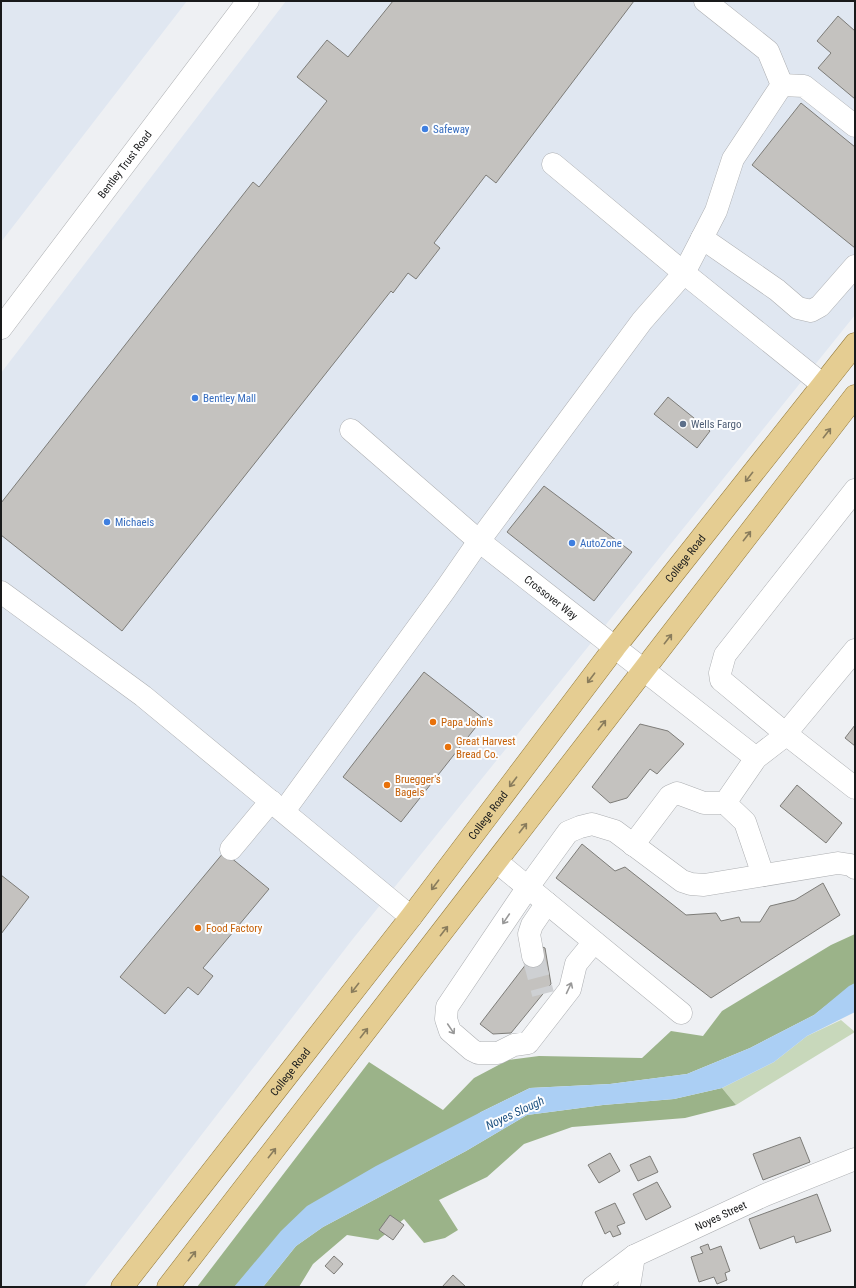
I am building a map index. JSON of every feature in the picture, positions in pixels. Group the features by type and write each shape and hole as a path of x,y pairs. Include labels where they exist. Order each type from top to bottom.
{"main road":[{"name":"College Road","path":"122,1287 411,917 615,647 855,344"},
{"path":"168,1287 855,396"}],"street":[{"name":"Bentley Trust Road","path":"1,328 248,1"},
{"path":"705,1 768,51 782,85"},
{"path":"782,85 804,86 855,126"},
{"path":"232,849 278,806 445,590 479,541 642,321 684,273 716,211 733,159 782,85"},
{"path":"553,164 684,273 822,384"},
{"path":"702,238 777,290 798,308 811,311 820,306 855,266"},
{"name":"Crossover Way","path":"351,430 479,541 756,758"},
{"path":"855,490 725,655 720,673 721,680 786,734 855,788"},
{"path":"1,592 143,696 411,917"},
{"path":"725,803 756,758 786,734 855,650"},
{"path":"633,844 670,796 677,793 704,803 725,803 744,822 763,875"},
{"path":"594,942 576,964 570,989 548,1002 528,1043 514,1045 498,1053 478,1053 472,1050 450,1031 446,1019 446,1007 528,887 568,832 580,827 592,824 615,831 682,881 691,884 704,885 838,863 851,865 855,868"},
{"path":"497,862 681,1014"},
{"path":"533,956 529,934 532,925 547,903"},
{"name":"Noyes Street","path":"593,1287 634,1256 765,1195 855,1159"},
{"path":"629,1287 634,1256"}],"shaded area":[{"path":"1,1 187,1 1,242"},
{"path":"286,1 855,1 855,315 352,940 84,1287 1,1287 1,373"}],"green space":[{"path":"855,934 855,983 814,1015 750,1048 687,1074 610,1084 530,1088 481,1112 234,1287 197,1287 369,1062 443,1110 474,1078 508,1060 539,1056 642,1058 671,1031 703,1036 722,1011 831,945"},
{"path":"841,1020 855,1032 736,1105 722,1088 774,1062 807,1036"},
{"path":"722,1088 736,1105 685,1118 572,1127 524,1144 487,1177 439,1200 458,1230 445,1238 424,1243 404,1219 378,1240 347,1235 313,1264 299,1287 263,1287 296,1246 323,1227 466,1151 527,1115 603,1105 674,1099"}],"water":[{"name":"Noyes Slough","path":"855,983 855,1012 807,1036 774,1062 722,1088 674,1099 603,1105 527,1115 466,1151 323,1227 296,1246 263,1287 234,1287 281,1231 307,1206 376,1166 530,1088 610,1084 687,1074 750,1048 814,1015 849,986"}],"building":[{"name":"Bentley Mall","path":"393,1 634,1 496,183 486,175 434,243 440,248 416,279 408,273 393,293 391,291 122,631 1,535 1,503 253,182 259,187 327,101 297,77 327,40 348,57"},
{"path":"838,16 855,31 855,99 818,68 831,53 817,41"},
{"path":"801,103 855,147 855,248 752,165"},
{"path":"668,397 710,431 697,448 654,414"},
{"path":"544,486 632,552 594,601 507,532"},
{"path":"424,672 483,718 401,822 343,777"},
{"path":"640,724 668,731 684,744 657,774 650,769 627,798 610,803 592,787"},
{"path":"855,725 855,746 845,738"},
{"path":"797,785 842,823 826,843 780,806"},
{"path":"582,844 615,871 625,867 686,915 716,913 721,921 739,917 741,922 760,922 770,906 795,900 823,883 840,915 711,998 556,878"},
{"name":"Food Factory","path":"224,852 269,889 203,968 213,976 198,995 188,987 165,1014 120,977"},
{"path":"1,875 29,897 1,934"},
{"path":"540,946 545,948 551,984 511,1033 493,1034 480,1024"},
{"path":"800,1137 810,1162 763,1180 753,1154"},
{"path":"610,1153 620,1171 599,1183 588,1165"},
{"path":"650,1156 658,1172 638,1181 630,1165"},
{"path":"657,1182 671,1207 646,1220 633,1194"},
{"path":"817,1194 831,1231 796,1243 794,1236 760,1249 749,1219"},
{"path":"615,1203 625,1223 617,1226 621,1234 613,1237 610,1231 605,1234 595,1212"},
{"path":"390,1215 404,1225 393,1240 379,1230"},
{"path":"708,1244 710,1250 721,1246 730,1271 725,1273 727,1280 717,1284 714,1277 699,1282 691,1257 703,1253 700,1247"},
{"path":"334,1256 343,1264 334,1274 325,1266"},
{"path":"453,1275 466,1287 442,1287"}],"tunnel":[{"path":"533,956 543,994"}],"place":[{"name":"Safeway","path":"425,129"},
{"name":"Bentley Mall","path":"195,398"},
{"name":"Wells Fargo","path":"683,424"},
{"name":"Michaels","path":"107,522"},
{"name":"AutoZone","path":"572,543"},
{"name":"Papa John's","path":"433,722"},
{"name":"Great Harvest Bread Co.","path":"448,747"},
{"name":"Bruegger's Bagels","path":"387,785"},
{"name":"Food Factory","path":"198,928"}]}
